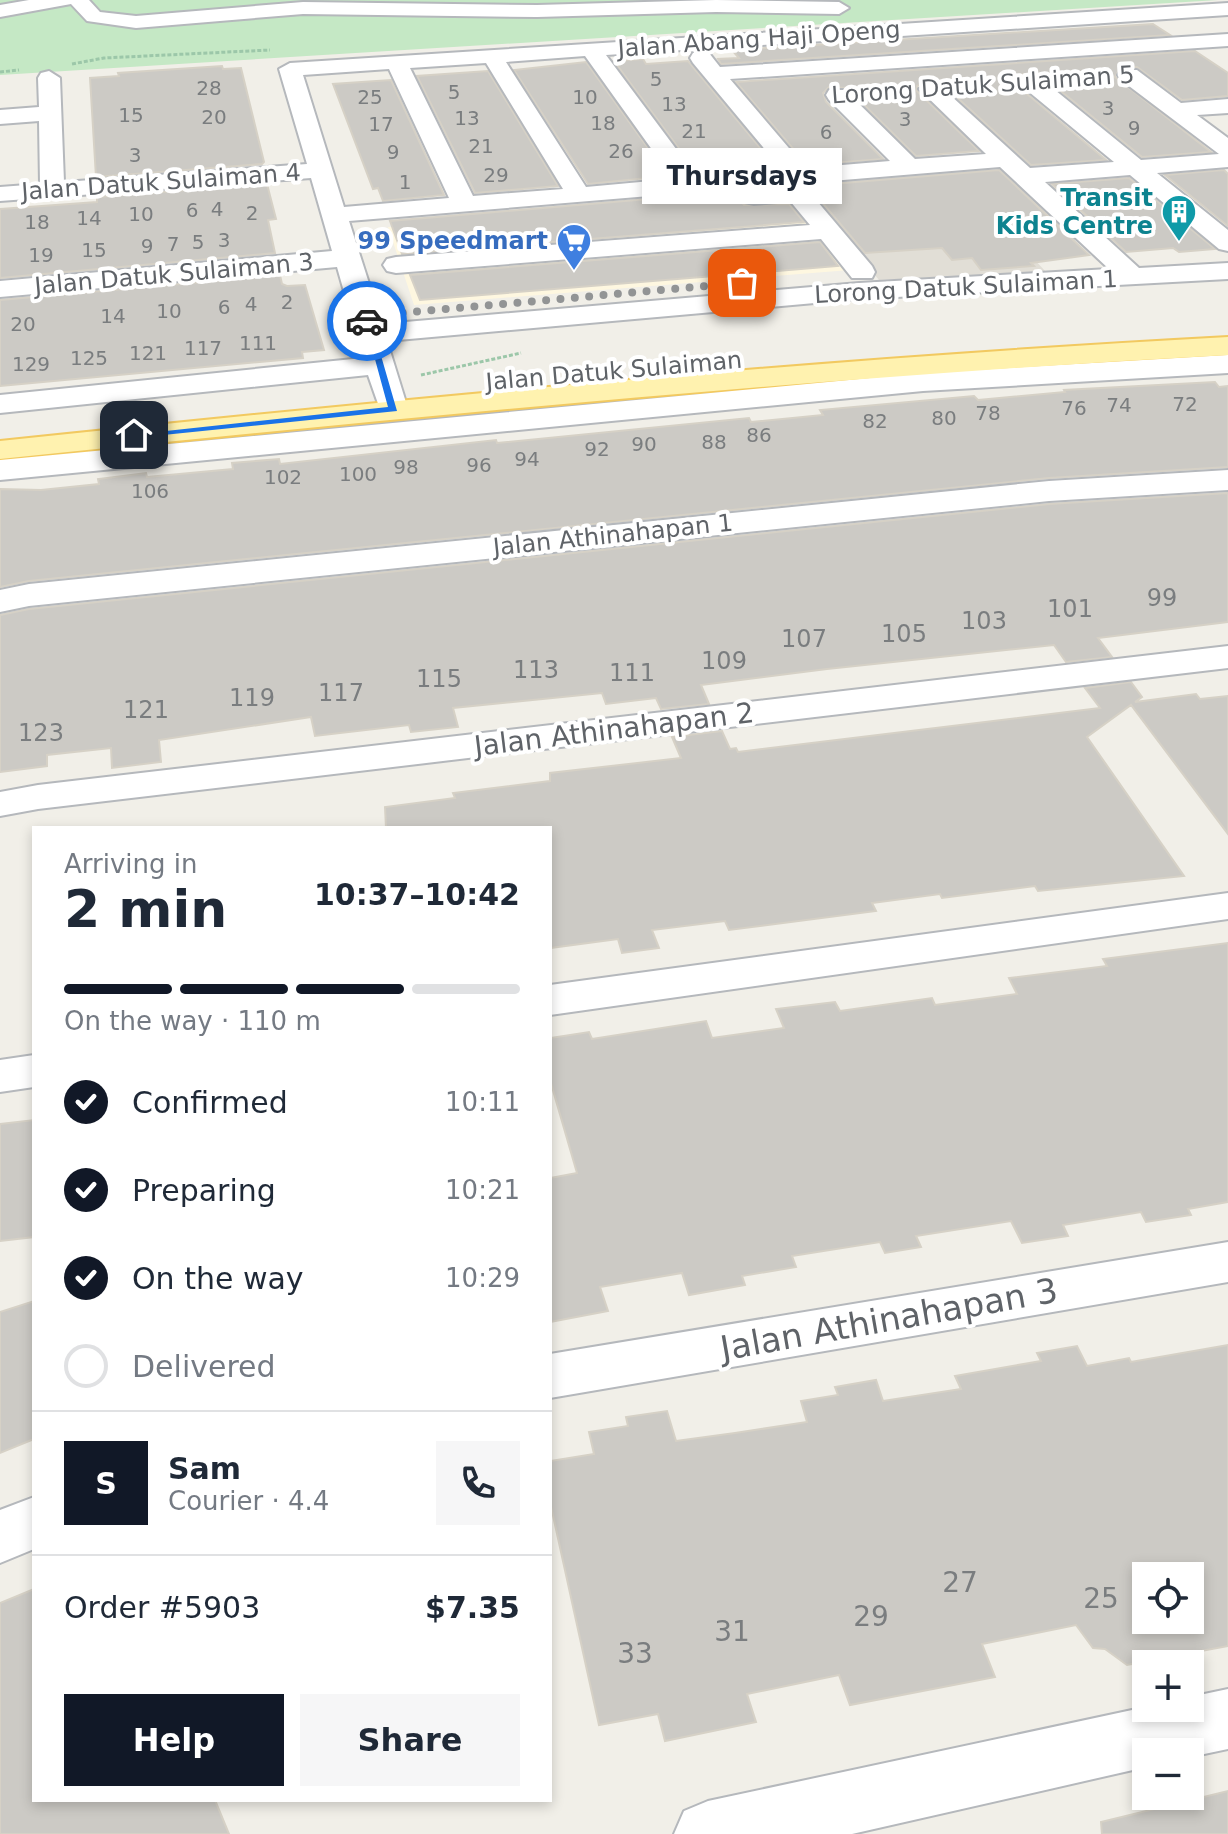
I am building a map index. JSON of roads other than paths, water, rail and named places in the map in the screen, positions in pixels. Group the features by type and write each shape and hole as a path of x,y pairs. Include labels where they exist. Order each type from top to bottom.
{"main road":[{"name":"Jalan Datuk Sulaiman","path":"0,424 387,386 947,344 1228,328"},
{"name":"Jalan Datuk Sulaiman","path":"0,450 387,386 949,361 1127,360 1228,346"}],"street":[{"path":"0,11 64,0"},
{"path":"78,0 94,17 136,22 290,8 495,10 867,6"},
{"path":"439,0 495,10"},
{"path":"1012,2 1139,0"},
{"name":"Jalan Abang Haji Openg","path":"321,170 287,59 396,62 1228,9"},
{"path":"988,24 1026,53"},
{"path":"715,74 1228,40"},
{"path":"690,43 799,176"},
{"path":"591,50 690,185"},
{"name":"Lorong Datuk Sulaiman 5","path":"1026,53 1056,80 1023,83 1134,167"},
{"path":"492,56 579,195"},
{"path":"396,62 464,204"},
{"path":"52,188 50,113 55,72"},
{"name":"Lorong Datuk Sulaiman 5","path":"1100,77 1157,74"},
{"path":"1129,75 1226,148"},
{"name":"Lorong Datuk Sulaiman 5","path":"959,87 922,90 1007,159"},
{"name":"Lorong Datuk Sulaiman 5","path":"808,97 868,93"},
{"path":"837,95 909,167"},
{"path":"738,102 766,100"},
{"path":"1175,110 1228,106"},
{"path":"0,117 50,113"},
{"path":"1026,176 1134,167 1226,148"},
{"path":"380,219 464,204 1007,159 1133,277"},
{"path":"1134,167 1228,243"},
{"path":"321,170 387,386"},
{"name":"Jalan Datuk Sulaiman 4","path":"0,194 321,170"},
{"path":"337,222 797,193 827,231"},
{"path":"380,219 404,291 827,231"},
{"name":"Lorong Datuk Sulaiman 1","path":"368,325 404,291 862,272 827,231"},
{"name":"Jalan Datuk Sulaiman 3","path":"0,289 348,258"},
{"name":"Lorong Datuk Sulaiman 1","path":"368,325 859,291 1228,271"},
{"name":"Jalan Datuk Sulaiman","path":"0,470 1127,360 1228,364"},
{"name":"Jalan Datuk Sulaiman","path":"0,404 387,386"},
{"name":"Jalan Athinahapan 1","path":"0,601 29,595 1049,491 1228,480"},
{"name":"Jalan Athinahapan 2","path":"0,804 38,797 1228,657"},
{"path":"552,1000 1228,906"},
{"path":"0,1076 32,1071"},
{"name":"Jalan Athinahapan 3","path":"552,1376 1228,1262"},
{"path":"0,1537 32,1523"},
{"path":"708,1834 1228,1719"}],"place":[{"name":"Transit Kids Centre","path":"1179,243"},
{"name":"99 Speedmart","path":"574,272"},
{"name":"Thursdays","path":"742,283"}]}
